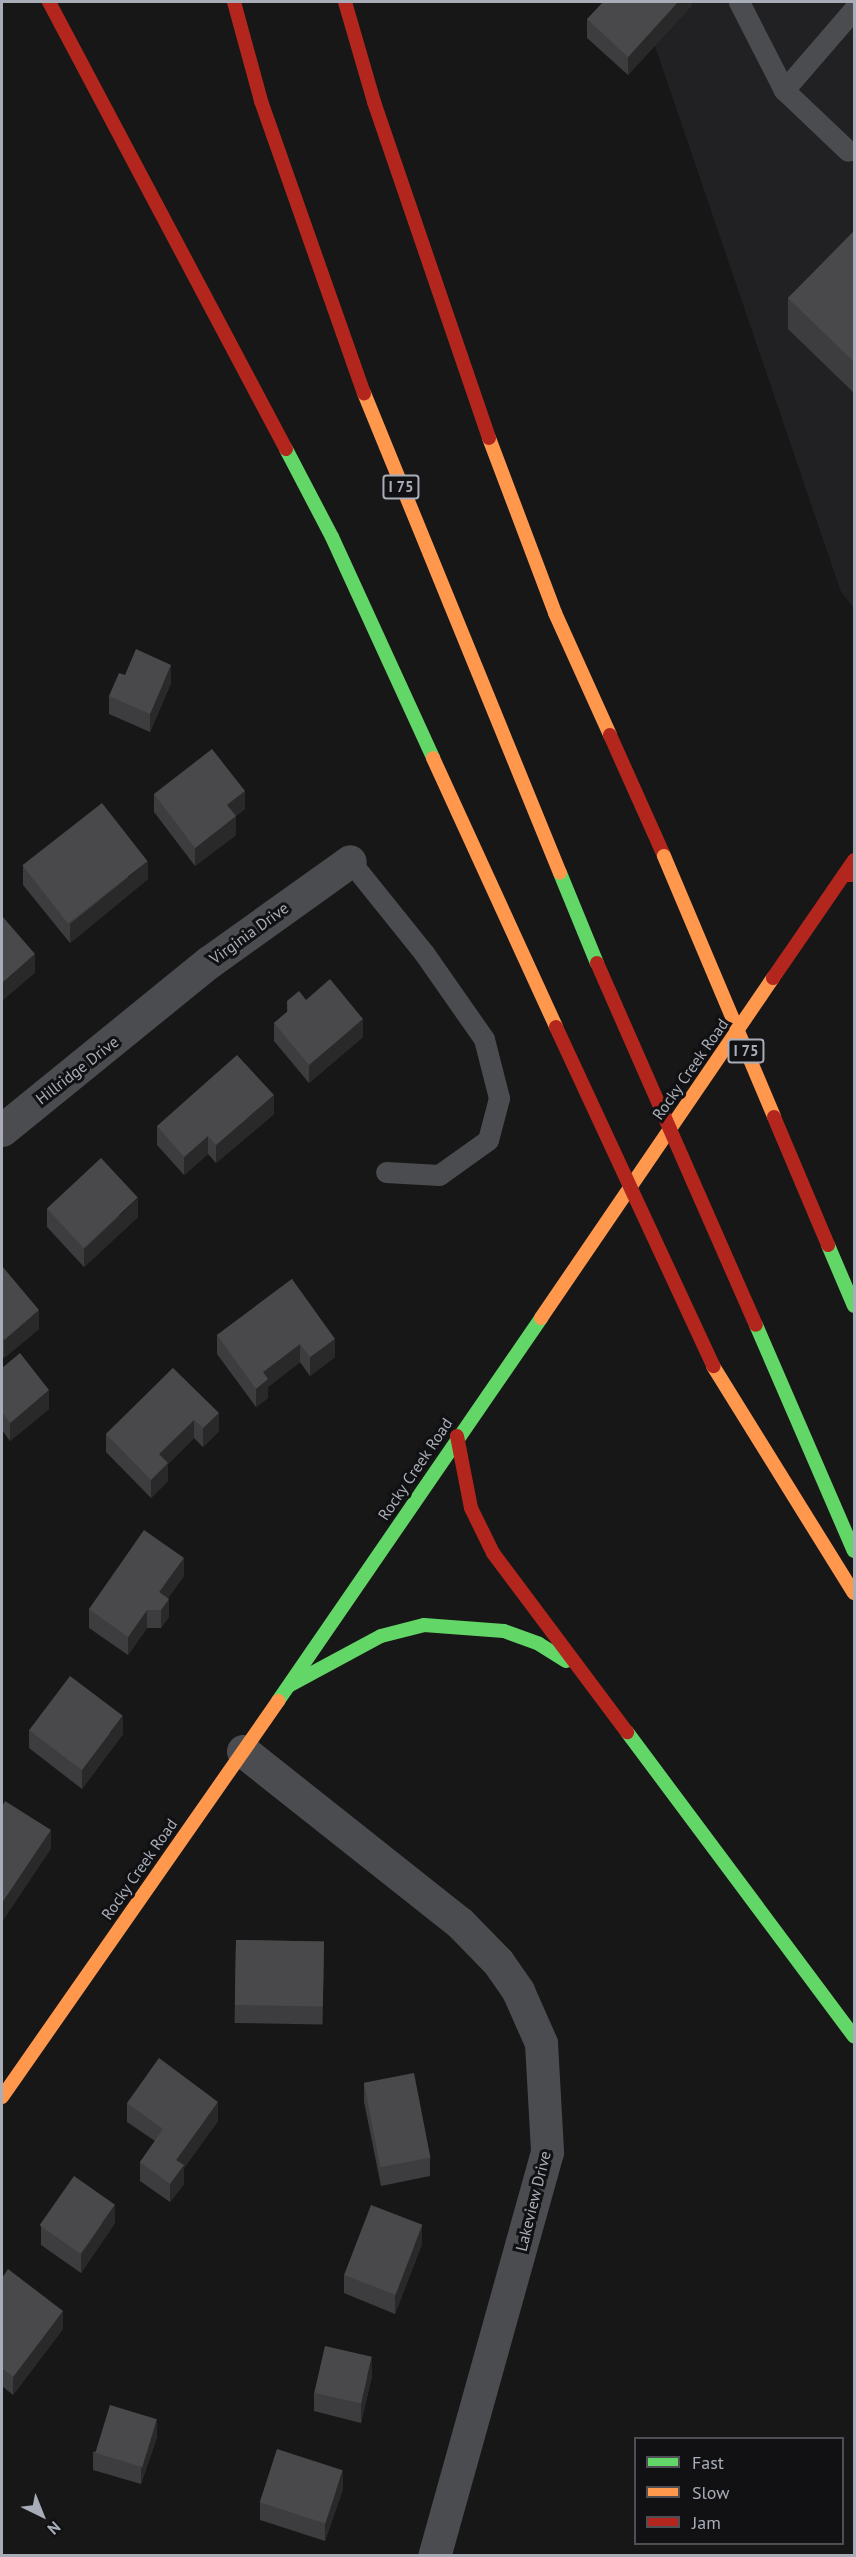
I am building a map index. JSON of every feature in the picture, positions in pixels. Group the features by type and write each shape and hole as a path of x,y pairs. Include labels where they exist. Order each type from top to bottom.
{"main road":[{"path":"49,2 332,537 712,1366 855,1593"},
{"name":"I 75","path":"234,2 261,101 376,427 597,963 855,1551"},
{"name":"I 75","path":"345,2 375,102 506,488 555,613 664,856 855,1306"},
{"name":"Rocky Creek Road","path":"2,2097 290,1684 457,1436 849,875 855,860"},
{"path":"457,1436 471,1508 493,1553 577,1669 855,2037"},
{"path":"290,1684 381,1636 424,1625 504,1631 539,1644 577,1669"}],"street":[{"name":"Virginia Drive","path":"152,1009 209,962 350,861"},
{"name":"Hillridge Drive","path":"2,1130 152,1009"},
{"name":"Lakeview Drive","path":"243,1751 460,1923 498,1962 518,1991 541,2043 547,2152 434,2556"}],"lane":[{"path":"739,2 784,90 848,151"},
{"path":"784,90 855,9"},
{"path":"350,861 424,953 484,1039 498,1098 488,1140 439,1175 386,1172"}],"shaded area":[{"path":"640,2 854,2 854,608 841,592"}],"building":[{"path":"603,2 678,2 628,57 587,19"},
{"path":"855,230 855,363 788,298"},
{"path":"136,649 171,665 150,714 109,696 119,673 125,675"},
{"path":"212,749 245,791 227,805 236,816 195,848 154,794"},
{"path":"102,803 148,861 68,923 22,865"},
{"path":"2,916 35,954 2,983"},
{"path":"330,979 363,1019 309,1065 274,1023 288,1011 287,1001 299,991 306,1000"},
{"path":"237,1055 274,1095 216,1145 208,1136 184,1157 157,1126"},
{"path":"101,1158 138,1197 84,1248 47,1208"},
{"path":"2,1266 39,1310 4,1340 2,1337"},
{"path":"292,1279 335,1339 310,1357 300,1344 263,1372 268,1379 256,1389 217,1335"},
{"path":"20,1353 49,1390 10,1423 2,1412 2,1368"},
{"path":"173,1368 219,1413 203,1428 194,1420 159,1454 168,1463 151,1480 106,1434"},
{"path":"144,1530 184,1558 159,1592 169,1599 161,1610 147,1610 128,1637 89,1609"},
{"path":"70,1676 123,1716 82,1770 29,1730"},
{"path":"5,1801 51,1830 2,1903 2,1807"},
{"path":"236,1940 324,1942 323,2007 235,2005"},
{"path":"159,2058 218,2102 176,2160 184,2165 170,2184 140,2162 163,2129 127,2103"},
{"path":"414,2073 430,2157 380,2167 364,2083"},
{"path":"74,2176 115,2205 81,2254 40,2225"},
{"path":"371,2205 422,2225 395,2295 344,2275"},
{"path":"8,2269 63,2311 13,2377 2,2368 2,2278"},
{"path":"325,2346 372,2357 361,2404 314,2393"},
{"path":"110,2405 157,2419 142,2467 95,2453"},
{"path":"277,2449 343,2470 325,2524 260,2502"}],"traffic: fast":[{"path":"286,449 332,537 433,758"},
{"path":"560,873 597,963"},
{"path":"828,1245 854,1306"},
{"path":"278,1701 541,1318"},
{"path":"756,1325 854,1551"},
{"path":"290,1685 381,1636 424,1625 504,1631 539,1644 566,1661"},
{"path":"627,1732 854,2037"}],"traffic: slow":[{"path":"364,393 560,873"},
{"path":"489,438 555,613 610,735"},
{"path":"433,758 556,1027"},
{"path":"664,856 774,1117"},
{"path":"541,1318 773,978"},
{"path":"713,1366 854,1593"},
{"path":"2,2097 278,1701"}],"traffic: jam":[{"path":"49,2 286,449"},
{"path":"234,2 261,101 364,393"},
{"path":"345,2 374,102 489,438"},
{"path":"610,735 664,856"},
{"path":"773,978 854,860"},
{"path":"844,875 854,875"},
{"path":"597,963 756,1325"},
{"path":"556,1027 713,1366"},
{"path":"774,1117 828,1245"},
{"path":"457,1436 471,1508 493,1553 627,1732"}]}
